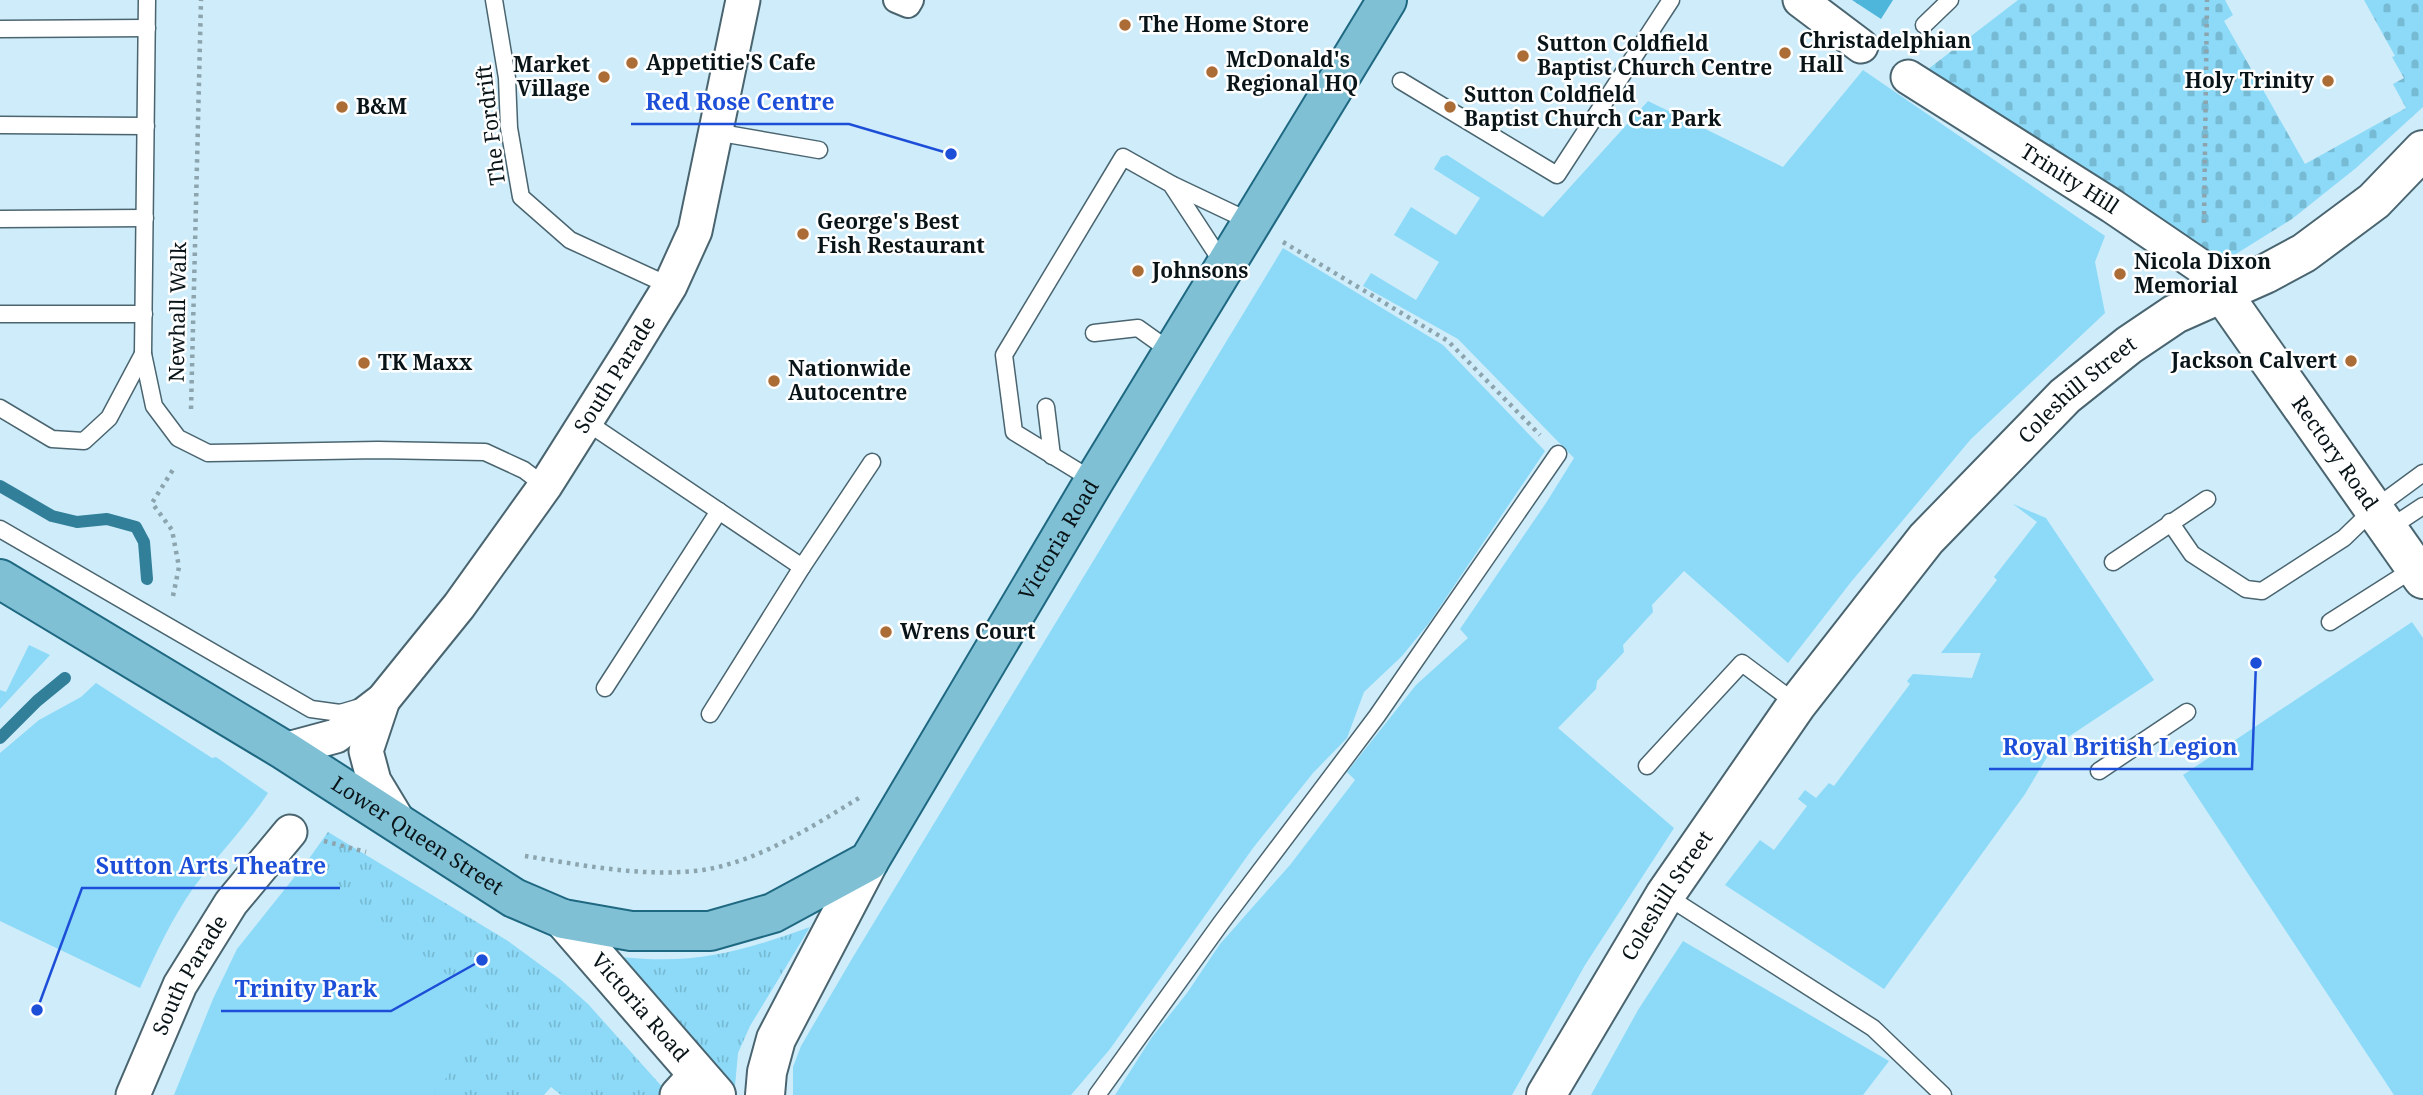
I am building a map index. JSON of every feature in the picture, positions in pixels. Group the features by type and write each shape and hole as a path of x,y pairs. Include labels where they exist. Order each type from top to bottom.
{"main road":[{"name":"Victoria Road","path":"869,861 1094,481 1387,0"},
{"name":"Lower Queen Street","path":"0,579 284,750 514,898 563,919 631,931 710,930 773,912 869,861"}],"street":[{"name":"South Parade","path":"284,750 336,736 383,700 452,615 545,486 670,286 695,232 743,0"},
{"path":"896,0 908,5 911,0"},
{"path":"1800,0 1861,46"},
{"name":"Trinity Hill","path":"1908,78 2112,206 2213,281"},
{"name":"Coleshill Street","path":"1546,1095 1665,895 1797,704 1926,540 2065,396 2129,345 2175,314 2213,281 2304,253 2374,201 2423,150"},
{"name":"Rectory Road","path":"2213,281 2419,573"},
{"name":"South Parade","path":"383,700 366,751 374,781 400,824"},
{"name":"South Parade","path":"133,1095 180,985 231,903 302,835"},
{"name":"Victoria Road","path":"765,1095 767,1072 776,1039 869,861"},
{"name":"Victoria Road","path":"563,919 697,1088"}],"lane":[{"path":"147,0 143,354 154,406 178,438 208,453 378,450 485,452 524,470 545,486"},
{"name":"The Fordrift","path":"495,0 507,78 509,128 521,197 570,240 670,286"},
{"path":"1401,81 1557,175 1671,0"},
{"path":"1924,25 1950,0"},
{"path":"0,29 147,28"},
{"path":"0,125 146,126"},
{"path":"715,132 819,150"},
{"path":"1094,481 1014,432 1004,355 1123,157 1171,184 1253,223"},
{"path":"1171,184 1226,267"},
{"path":"0,219 145,218"},
{"path":"0,314 144,314"},
{"path":"1094,333 1138,328 1173,353"},
{"path":"0,408 52,439 84,441 109,418 143,354"},
{"path":"1046,407 1052,456"},
{"path":"585,421 802,567"},
{"path":"1097,1095 1221,923 1377,716 1558,454"},
{"path":"710,715 802,567 872,462"},
{"path":"2381,519 2423,473"},
{"path":"2113,562 2207,499"},
{"path":"2170,522 2192,554 2246,590 2262,591 2344,538 2381,519 2423,506"},
{"path":"605,688 719,511"},
{"path":"0,529 311,709 340,713 383,700"},
{"path":"2330,622 2419,573"},
{"path":"1647,766 1742,663 1797,704"},
{"path":"2099,771 2187,712"},
{"path":"1665,895 1873,1028 1943,1095"}],"path":[{"name":"Newhall Walk","path":"191,444 201,0"},
{"path":"2207,0 2213,281"},
{"path":"1253,223 1448,341 1558,454"},
{"path":"171,605 179,566 172,530 152,503 191,444"},
{"path":"517,855 637,870 705,870 759,853 807,830 864,795"},
{"path":"302,835 367,852"}],"green space":[{"path":"1852,0 1893,0 1881,19"},
{"path":"2018,0 2225,0 2233,15 2224,21 2305,164 2406,108 2393,84 2404,78 2364,0 2423,0 2423,107 2356,168 2292,219 2223,262 1923,73"},
{"path":"1863,70 2105,236 2095,262 2105,313 1971,439 1851,582 1788,663 1684,571 1652,605 1653,612 1623,645 1624,652 1597,681 1596,689 1558,728 1674,828 1585,965 1512,1095 1115,1095 1152,1037 1187,993 1220,944 1290,865 1355,780 1347,772 1416,685 1468,638 1460,629 1574,458 1458,339 1363,286 1371,273 1416,300 1439,262 1394,235 1411,207 1456,235 1480,198 1434,169 1441,157 1447,155 1543,217 1648,101 1783,167"},
{"path":"1283,248 1443,345 1545,451 1429,623 1402,656 1364,692 1347,738 1313,773 1253,848 1110,1049 1071,1095 793,1095 793,1067 801,1046"},
{"path":"2013,504 2046,518 2154,680 2053,747 2025,794 1884,989 1725,885 1760,840 1774,850 1807,806 1798,799 1805,790 1816,798 1829,783 1834,786 1910,684 1907,681 1913,674 1972,678 1981,653 1941,653 1997,580 1994,577 2037,522"},
{"path":"2412,622 2423,638 2423,1095 2394,1095 2183,775"},
{"path":"29,645 50,655 0,709 0,690 6,692"},
{"path":"96,683 212,758 216,757 268,793 186,899 140,988 0,921 0,753 39,720 81,697"},
{"path":"328,832 508,941 561,980 588,1004 665,1090 661,1095 561,1095 551,1087 544,1095 434,1095 308,860"},
{"path":"308,860 496,1015 434,1095 174,1095 213,999 237,949"},
{"path":"810,927 750,1026 738,1053 735,1086 621,957 695,958 739,950"},
{"path":"1683,941 1889,1061 1863,1095 1591,1095 1638,1010"}],"waterway":[{"path":"0,486 52,516 77,522 107,519 136,527 144,542 147,579"},
{"path":"0,738 65,678"}],"place":[{"name":"The Home Store","path":"1125,25"},
{"name":"Christadelphian Hall","path":"1785,53"},
{"name":"Sutton Coldfield Baptist Church Centre","path":"1523,56"},
{"name":"Appetitie'S Cafe","path":"632,63"},
{"name":"McDonald's Regional HQ","path":"1212,72"},
{"name":"Market Village","path":"604,77"},
{"name":"Holy Trinity","path":"2328,81"},
{"name":"B&M","path":"342,107"},
{"name":"Sutton Coldfield Baptist Church Car Park","path":"1450,107"},
{"name":"Red Rose Centre","path":"951,154"},
{"name":"George's Best Fish Restaurant","path":"803,234"},
{"name":"Johnsons","path":"1138,271"},
{"name":"Nicola Dixon Memorial","path":"2120,274"},
{"name":"Jackson Calvert","path":"2351,361"},
{"name":"TK Maxx","path":"364,363"},
{"name":"Nationwide Autocentre","path":"774,381"},
{"name":"Wrens Court","path":"886,632"},
{"name":"Royal British Legion","path":"2256,663"},
{"name":"Trinity Park","path":"482,960"},
{"name":"Sutton Arts Theatre","path":"37,1010"}]}
